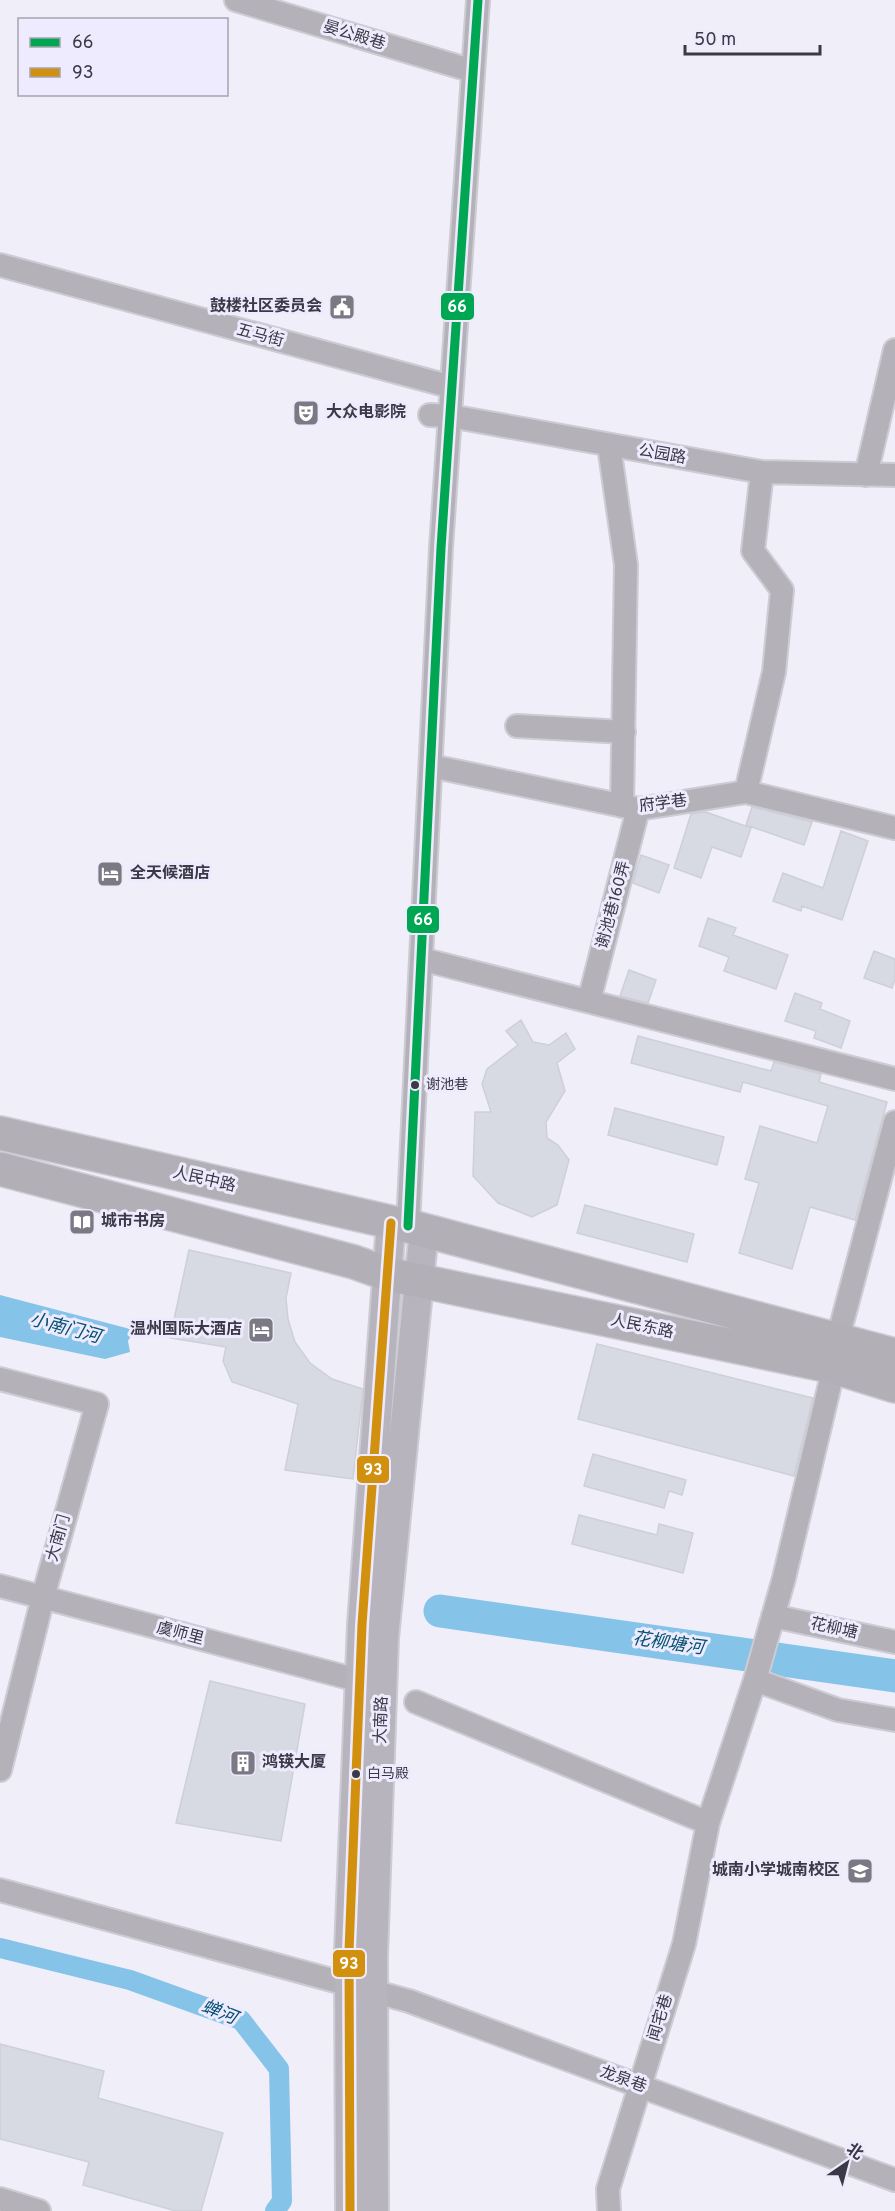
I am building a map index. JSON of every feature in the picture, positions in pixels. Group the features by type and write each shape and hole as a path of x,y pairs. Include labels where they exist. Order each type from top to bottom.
{"highway":[{"name":"人民中路","path":"0,1133 408,1227"},
{"path":"0,1169 342,1259 387,1274"},
{"name":"人民东路","path":"408,1227 836,1353 895,1386"},
{"name":"人民东路","path":"387,1274 418,1282 836,1353 895,1355"}],"main road":[{"name":"大南路","path":"350,2211 362,1987 373,1945 374,1625 387,1274 408,1227"},
{"name":"大南路","path":"377,1576 418,1282 408,1227"},
{"name":"大南路","path":"374,1625 361,1681 362,1987 374,2211"}],"street":[{"name":"晏公殿巷","path":"236,0 473,71"},
{"path":"408,1227 441,548 440,416 452,387 478,0"},
{"name":"五马街","path":"0,266 452,387"},
{"path":"866,475 895,350"},
{"name":"公园路","path":"440,416 762,472 895,475"},
{"name":"谢池巷160弄","path":"589,1001 630,808 624,732 627,565 609,446"},
{"path":"746,792 774,672 782,590 753,551 762,472"},
{"path":"517,726 624,732"},
{"name":"府学巷","path":"431,766 630,808 746,792 895,828"},
{"path":"421,959 895,1079"},
{"name":"闻宅巷","path":"609,2211 608,2189 684,1944 708,1823 755,1680 773,1616 836,1353 895,1122"},
{"name":"大南门","path":"0,1379 97,1404 43,1597 0,1770"},
{"name":"虞师里","path":"0,1586 361,1681"},
{"name":"花柳塘","path":"773,1616 895,1642"},
{"path":"755,1680 838,1710 895,1720"},
{"path":"416,1702 708,1823"},
{"path":"0,1890 362,1987"},
{"name":"龙泉巷","path":"362,1987 895,2180"},
{"path":"0,2199 39,2211"}],"water":[{"name":"小南门河","path":"0,1295 134,1330 128,1341 130,1352 105,1359 0,1337"}],"building":[{"path":"752,807 812,822 804,845 746,825"},
{"path":"706,812 751,828 741,857 712,847 701,878 674,868 691,814"},
{"path":"841,831 868,841 842,920 802,906 801,911 773,901 783,873 823,888"},
{"path":"641,855 669,865 659,893 633,883"},
{"path":"708,918 736,928 733,935 788,955 776,989 724,971 729,957 699,946"},
{"path":"874,951 895,959 895,979 892,988 864,978"},
{"path":"629,970 656,980 648,1003 620,996"},
{"path":"795,993 822,1003 820,1009 850,1021 841,1048 814,1038 816,1031 785,1021"},
{"path":"521,1020 533,1042 549,1045 566,1033 575,1049 557,1063 565,1091 546,1122 547,1138 558,1145 569,1160 557,1205 532,1217 498,1203 473,1176 475,1112 491,1112 482,1084 487,1069 518,1045 506,1031"},
{"path":"638,1036 771,1071 774,1062 821,1074 819,1082 887,1102 855,1220 810,1207 792,1269 739,1253 759,1183 745,1179 760,1126 817,1143 828,1106 743,1082 740,1092 631,1063"},
{"path":"615,1108 724,1137 717,1165 608,1135"},
{"path":"585,1205 694,1234 687,1262 577,1233"},
{"path":"189,1250 291,1273 286,1298 288,1319 295,1342 310,1363 332,1379 363,1389 353,1479 285,1470 298,1404 232,1382 223,1361 226,1347 170,1338"},
{"path":"597,1344 813,1398 794,1476 578,1419"},
{"path":"593,1454 686,1480 682,1495 669,1491 664,1508 584,1486"},
{"path":"579,1515 657,1535 659,1524 693,1533 683,1573 572,1544"},
{"name":"鸿锳大厦","path":"210,1681 305,1704 281,1841 176,1823"},
{"path":"0,2044 104,2071 98,2098 223,2133 201,2211 176,2211 83,2185 89,2162 0,2139"}],"waterway":[{"name":"花柳塘河","path":"440,1611 895,1676"},
{"name":"蝉河","path":"0,1948 130,1980 241,2020 279,2069 282,2201 275,2211"}],"transit line":[{"name":"66","path":"408,1226 441,548 478,0"},
{"name":"93","path":"350,2211 349,1951 362,1625 391,1223"}],"place":[{"name":"鼓楼社区委员会","path":"342,307"},
{"name":"大众电影院","path":"306,413"},
{"name":"全天候酒店","path":"110,874"},
{"name":"谢池巷","path":"415,1085"},
{"name":"城市书房","path":"82,1222"},
{"name":"温州国际大酒店","path":"261,1330"},
{"name":"鸿锳大厦","path":"243,1763"},
{"name":"白马殿","path":"356,1774"},
{"name":"城南小学城南校区","path":"860,1871"}]}
